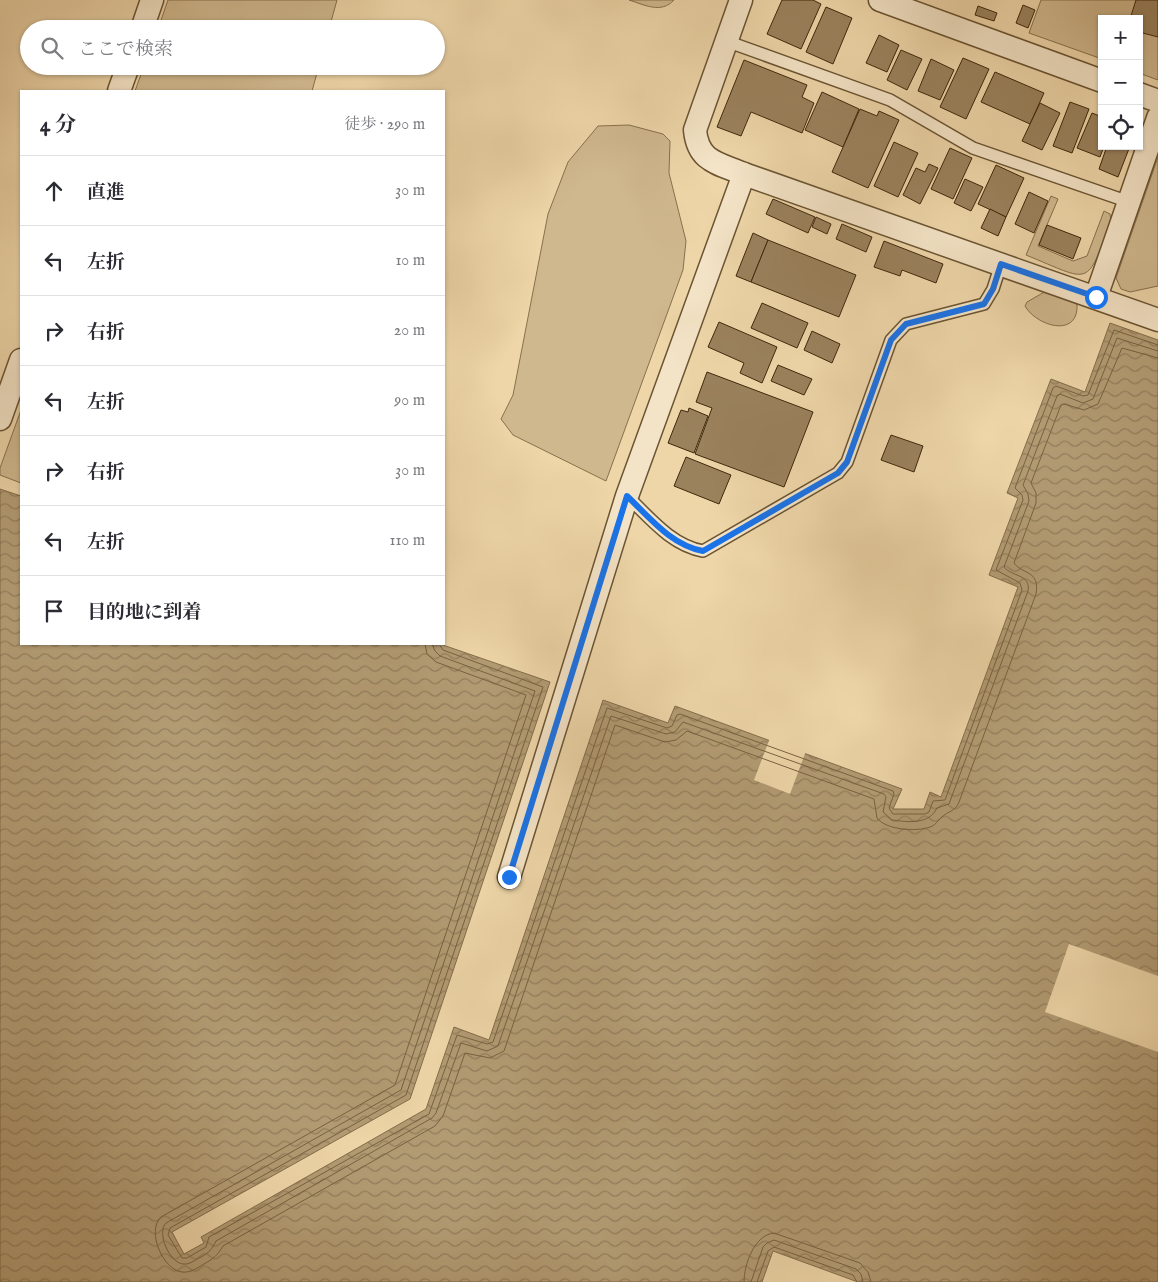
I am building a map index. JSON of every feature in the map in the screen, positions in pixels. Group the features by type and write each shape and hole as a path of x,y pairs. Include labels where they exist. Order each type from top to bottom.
{"street":[{"path":"145,20 152,0"},
{"path":"741,0 695,130 697,145 706,158 744,174 1158,320"},
{"path":"880,0 1098,80"},
{"path":"119,90 125,75"},
{"path":"1143,95 1158,101"},
{"path":"1096,297 1158,118"},
{"path":"509,877 627,496 744,174"},
{"path":"0,419 12,371"}],"lane":[{"path":"726,41 890,100 973,148 1129,202"},
{"path":"627,496 670,537 687,548 703,551 838,473 847,462 891,340 906,324 984,304 993,289 1001,264"}],"shaded area":[{"path":"168,0 337,0 331,20 161,20"},
{"path":"629,0 674,0 664,7 653,7"},
{"path":"1041,0 1137,0 1158,8 1158,80 1143,74 1143,15 1098,15 1098,58 1029,33"},
{"path":"141,75 316,75 312,90 135,90"},
{"path":"629,125 663,134 670,141 669,173 686,241 683,270 606,481 513,435 501,419 513,395 548,214 568,162 598,126"},
{"path":"1158,157 1158,286 1130,292 1121,289 1116,278"},
{"path":"1051,196 1058,199 1038,246 1073,261 1087,256 1104,211 1110,214 1111,220 1096,258 1091,269 1084,274 1064,271 1026,255"},
{"path":"1046,291 1077,304 1076,315 1071,322 1056,326 1038,319 1030,313 1025,306 1027,302"},
{"path":"20,413 20,483 0,475 0,468"}],"water":[{"path":"1110,323 1158,340 1158,1282 858,1282 773,1251 762,1282 0,1282 0,489 20,496 20,645 443,645 550,682 410,1099 172,1232 184,1254 204,1243 201,1237 426,1109 454,1027 489,1040 603,700 668,723 675,706 902,789 893,809 924,809 930,792 941,797 1018,587 989,575 1018,498 1007,493 1051,379 1085,392"}],"pier":[{"path":"770,738 806,751 790,794 754,780"},
{"path":"1069,944 1158,976 1158,1052 1045,1012"}],"building":[{"path":"782,0 813,0 821,4 801,49 767,34"},
{"path":"1136,0 1158,0 1158,37 1143,33 1143,15 1131,15"},
{"path":"1023,5 1035,10 1028,28 1016,23"},
{"path":"978,6 997,13 994,21 975,15"},
{"path":"826,7 852,18 833,64 806,52"},
{"path":"879,35 899,45 887,72 866,63"},
{"path":"901,50 922,59 907,90 887,80"},
{"path":"963,58 989,69 966,119 940,107"},
{"path":"931,59 954,70 940,100 918,91"},
{"path":"744,60 807,85 802,97 814,103 802,133 751,112 741,136 717,127"},
{"path":"995,72 1044,93 1030,124 981,102"},
{"path":"822,92 859,109 843,147 805,130"},
{"path":"1070,102 1089,109 1072,153 1053,146"},
{"path":"1040,103 1060,113 1042,150 1022,141"},
{"path":"860,109 877,116 879,111 899,120 868,188 832,172"},
{"path":"1092,113 1098,115 1098,150 1103,150 1100,157 1077,148"},
{"path":"894,142 918,153 898,197 874,186"},
{"path":"950,148 972,158 953,199 931,189"},
{"path":"1106,150 1128,150 1118,177 1099,169"},
{"path":"929,164 938,168 920,204 903,195 916,168 925,172"},
{"path":"996,165 1024,178 1006,217 978,204"},
{"path":"965,179 983,187 971,211 954,203"},
{"path":"1029,192 1048,201 1034,233 1015,224"},
{"path":"773,199 815,217 808,233 766,214"},
{"path":"990,209 1006,217 998,236 981,228"},
{"path":"816,217 831,224 827,234 812,227"},
{"path":"842,224 872,237 866,252 836,239"},
{"path":"1047,225 1081,238 1073,259 1039,245"},
{"path":"753,233 768,240 751,282 736,276"},
{"path":"768,240 856,275 839,317 751,282"},
{"path":"884,241 943,264 936,283 902,270 900,276 874,267"},
{"path":"762,303 808,323 797,348 751,328"},
{"path":"719,322 777,347 762,383 740,373 744,363 708,347"},
{"path":"812,331 840,344 832,363 804,350"},
{"path":"778,365 812,379 804,395 771,381"},
{"path":"707,372 813,412 784,487 695,454 712,408 696,402"},
{"path":"689,408 708,416 694,453 668,443 681,410 688,412"},
{"path":"891,435 923,446 914,472 881,460"},
{"path":"686,457 731,475 719,504 674,486"}],"route":[{"path":"509,877 627,496 670,537 687,548 703,551 838,473 847,462 891,340 906,324 984,304 993,289 1001,264 1096,297"}]}
